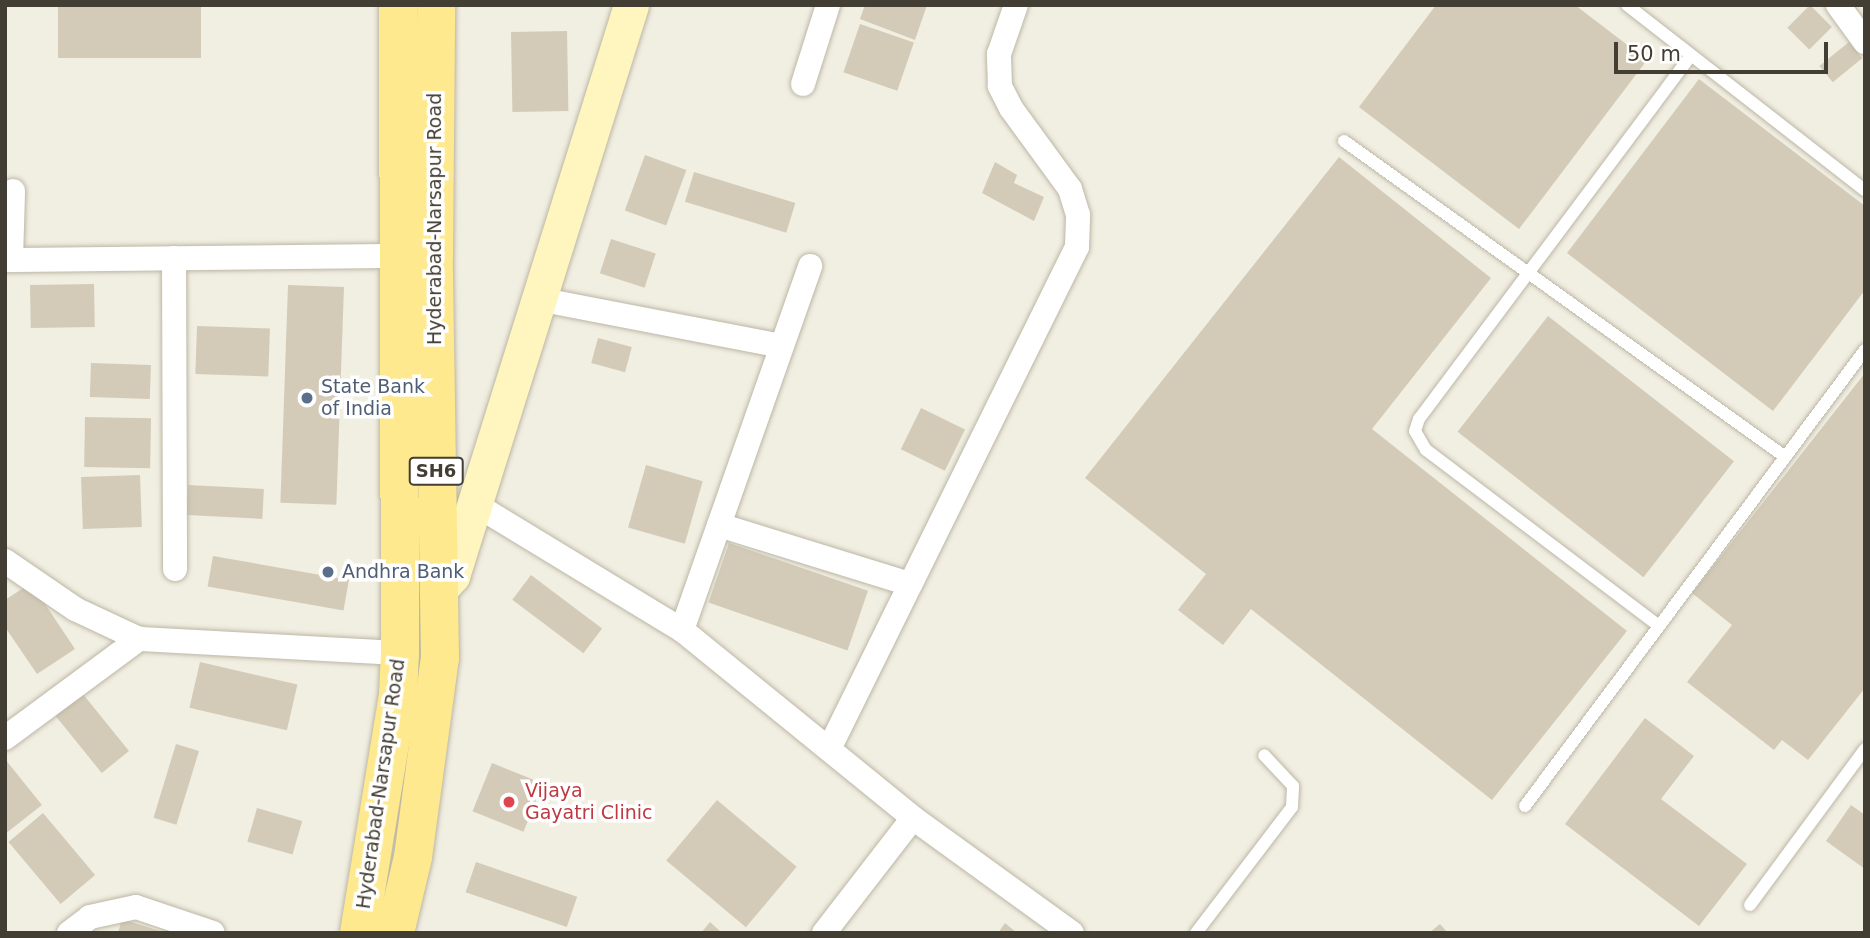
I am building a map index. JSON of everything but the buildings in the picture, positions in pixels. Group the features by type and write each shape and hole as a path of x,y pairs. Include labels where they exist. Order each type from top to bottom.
{"main road":[{"name":"Hyderabad-Narsapur Road","path":"359,933 396,707 400,653 398,5"},
{"name":"Hyderabad-Narsapur Road","path":"395,933 414,857 440,658 436,5"}],"street":[{"path":"438,592 452,576 631,5"},
{"path":"803,84 828,5"},
{"path":"829,749 1077,247 1078,215 1070,190 1011,108 1000,86 999,54 1016,5"},
{"path":"1851,11 1865,42"},
{"path":"13,191 8,260 398,256"},
{"path":"174,258 175,569"},
{"path":"682,630 810,267"},
{"path":"538,299 782,346"},
{"path":"473,503 682,630 913,818 1072,933"},
{"path":"719,525 910,584"},
{"path":"5,561 75,609 139,639 400,653"},
{"path":"5,737 139,639"},
{"path":"824,933 913,818"},
{"path":"69,933 90,917 136,907 213,933"}],"lane":[{"path":"1626,5 1865,190"},
{"path":"1659,626 1417,439 1419,419 1691,55"},
{"path":"1344,141 1784,456"},
{"path":"1525,806 1865,351"},
{"path":"1750,905 1865,749"},
{"path":"1196,933 1292,807 1293,786 1264,755"}],"place":[{"name":"State Bank of India","path":"307,398"},
{"name":"Andhra Bank","path":"328,572"},
{"name":"Vijaya Gayatri Clinic","path":"509,802"}]}
